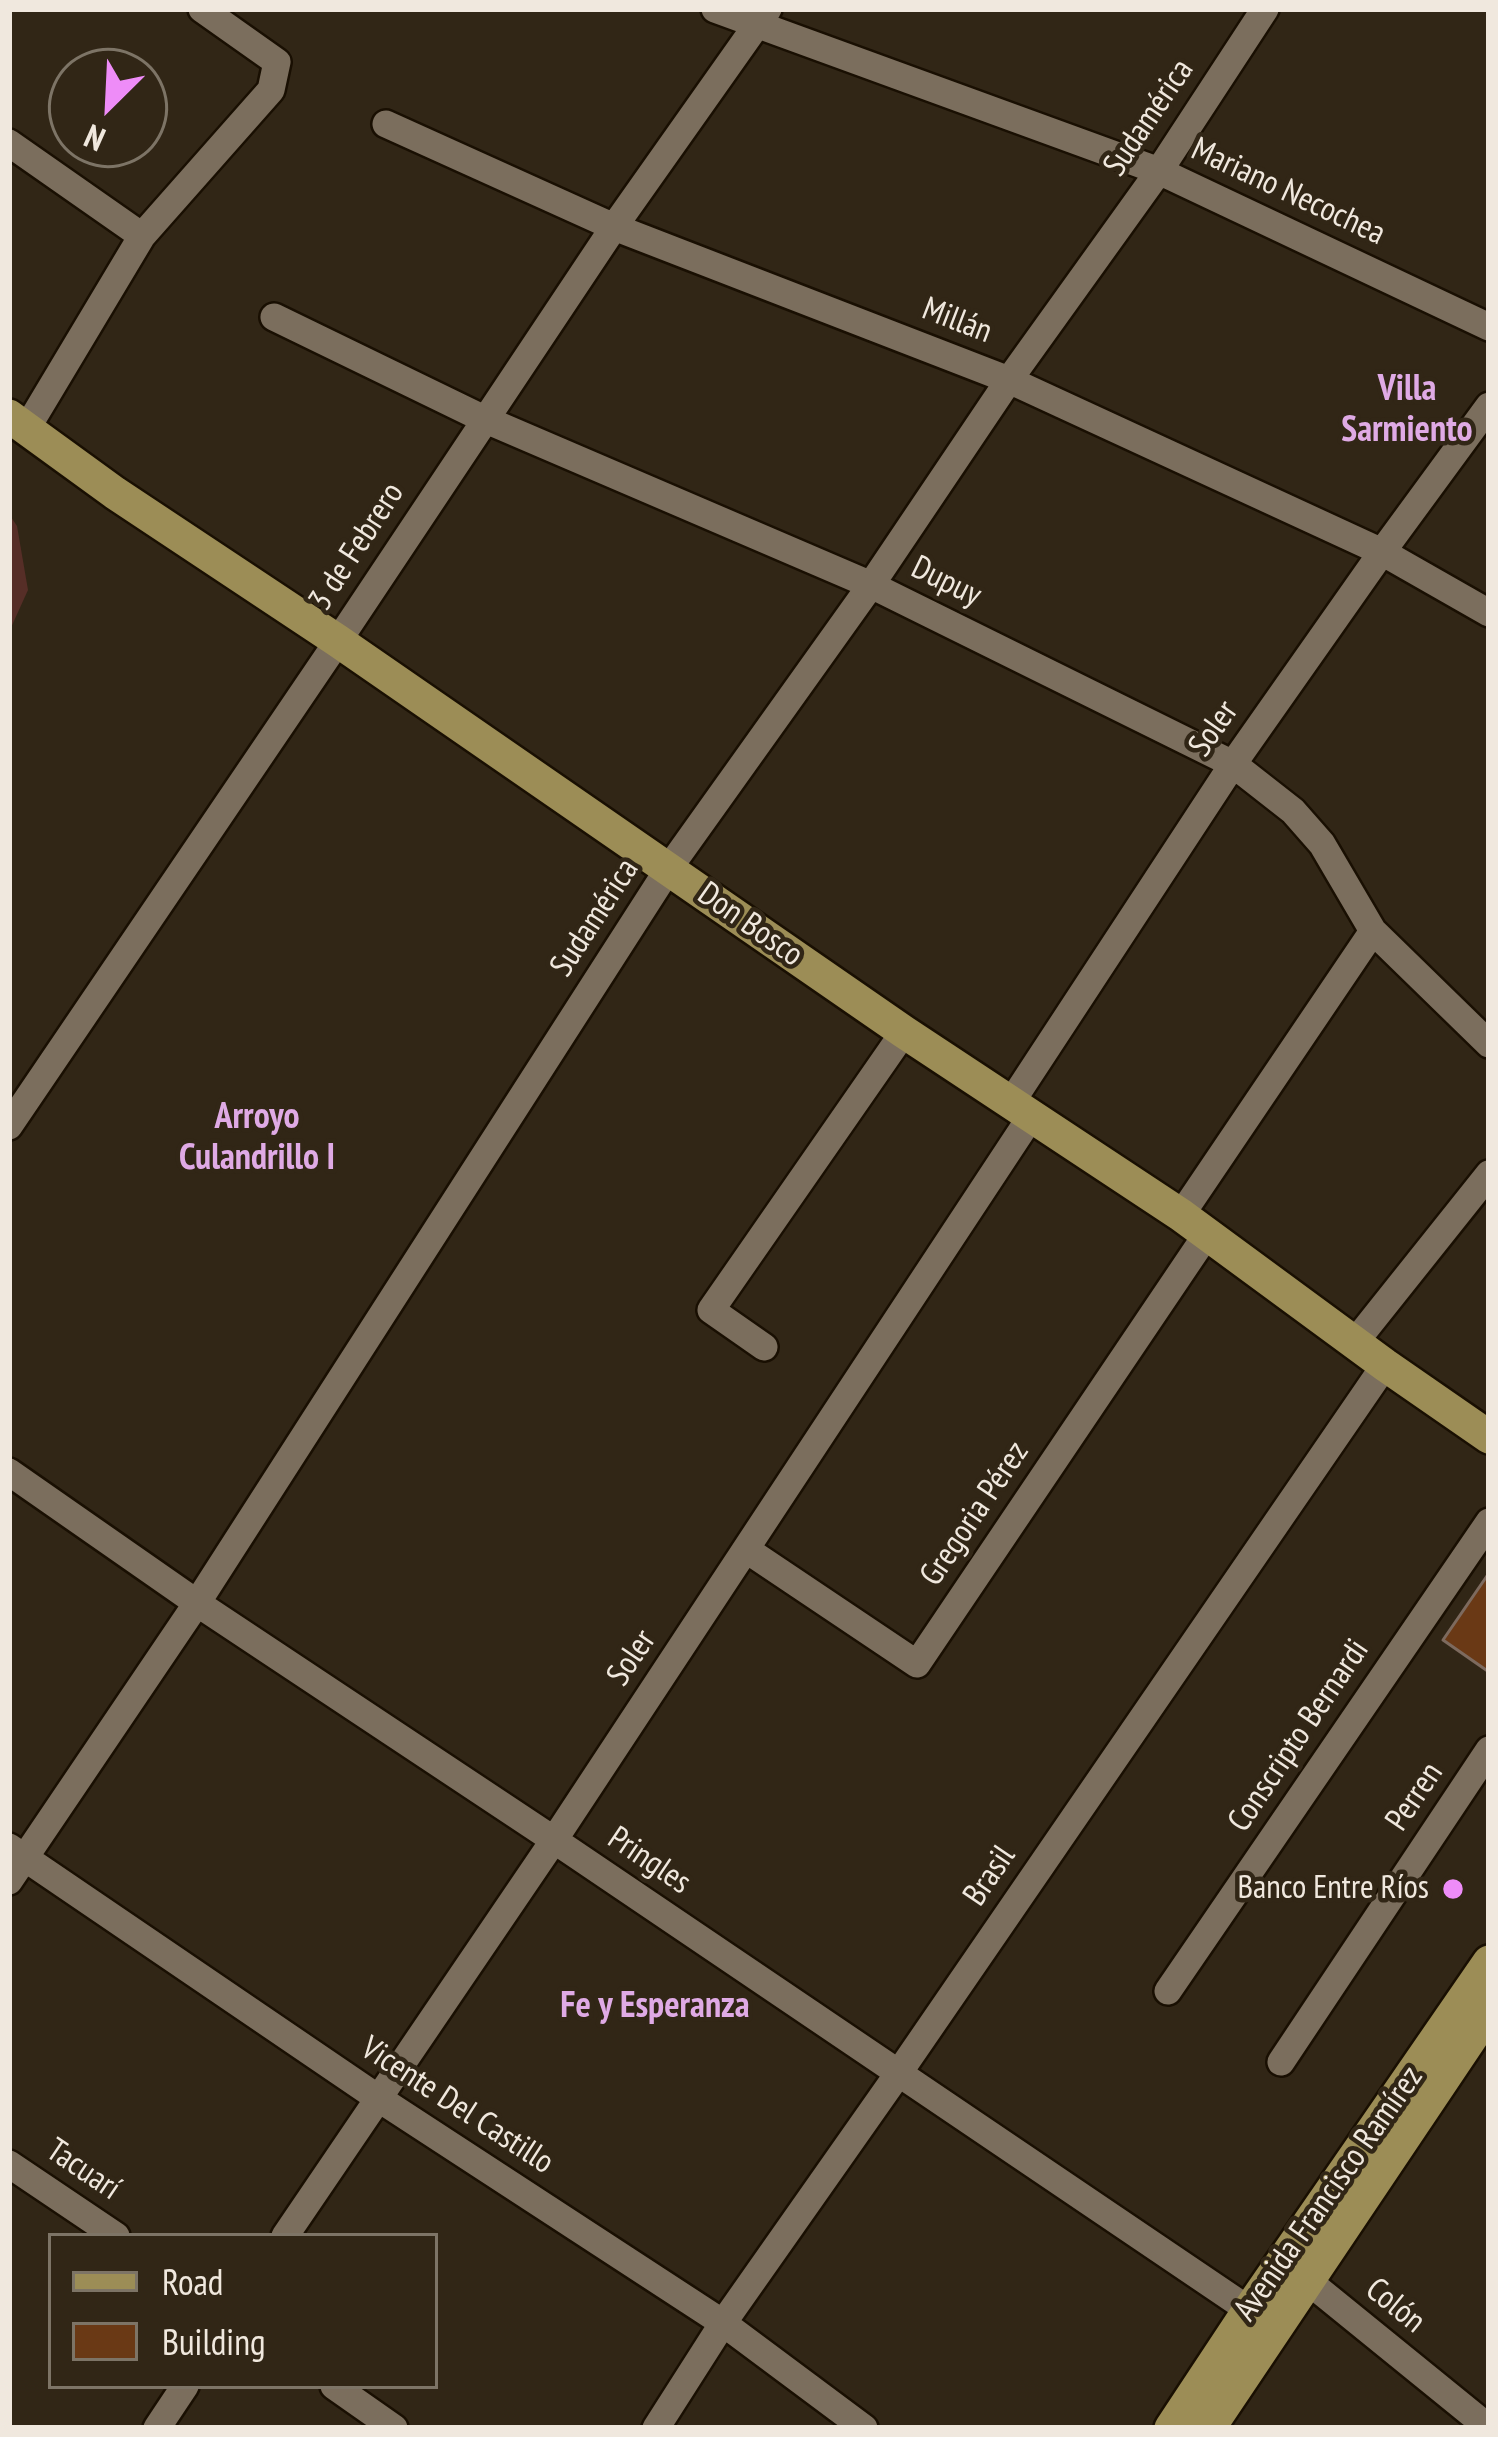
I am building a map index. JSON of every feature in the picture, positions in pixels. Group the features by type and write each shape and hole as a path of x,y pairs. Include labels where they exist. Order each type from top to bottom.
{"main road":[{"name":"Don Bosco","path":"18,422 904,1032 1194,1224 1489,1437"},
{"name":"Avenida Francisco Ramírez","path":"1171,2428 1489,1962"},
{"name":"Avenida Francisco Ramírez","path":"1209,2428 1489,2011"}],"street":[{"path":"18,422 142,236 271,90 277,62 202,9"},
{"name":"Mariano Necochea","path":"715,9 763,17 1159,171 1489,327"},
{"name":"Sudamérica","path":"14,1862 196,1603 669,868 1159,171 1265,9"},
{"name":"3 de Febrero","path":"9,1126 614,227 763,17"},
{"name":"Millán","path":"386,124 614,227 1009,380 1382,552 1489,613"},
{"path":"9,143 142,236"},
{"name":"Dupuy","path":"274,317 484,419 871,585 1233,764 1293,811 1322,844 1373,931 1489,1044"},
{"name":"Soler","path":"287,2233 747,1550 1233,764 1489,406"},
{"path":"1194,1224 1373,931"},
{"path":"764,1347 711,1310 904,1032"},
{"path":"1355,1342 1489,1174"},
{"name":"Gregoria Pérez","path":"747,1550 917,1664 1194,1224"},
{"name":"Brasil","path":"656,2428 723,2323 1385,1365"},
{"name":"Pringles","path":"9,1472 196,1603 1249,2310"},
{"name":"Conscripto Bernardi","path":"1168,1991 1489,1522"},
{"name":"Perren","path":"1281,2062 1489,1750"},
{"name":"Vicente Del Castillo","path":"14,1862 723,2323 864,2428"},
{"name":"Tacuarí","path":"9,2164 112,2233"},
{"path":"1249,2310 1308,2281"},
{"name":"Colón","path":"1308,2281 1489,2428"},
{"path":"157,2428 182,2389"},
{"path":"338,2389 394,2428"}],"shaded area":[{"path":"9,514 17,526 28,590 9,632"}],"building":[{"path":"1489,1573 1489,1672 1443,1640"}],"place":[{"name":"Banco Entre Ríos","path":"1453,1889"}],"district":[{"name":"Villa Sarmiento","path":"1407,410"},
{"name":"Arroyo Culandrillo I","path":"257,1138"},
{"name":"Fe y Esperanza","path":"655,2007"}]}
